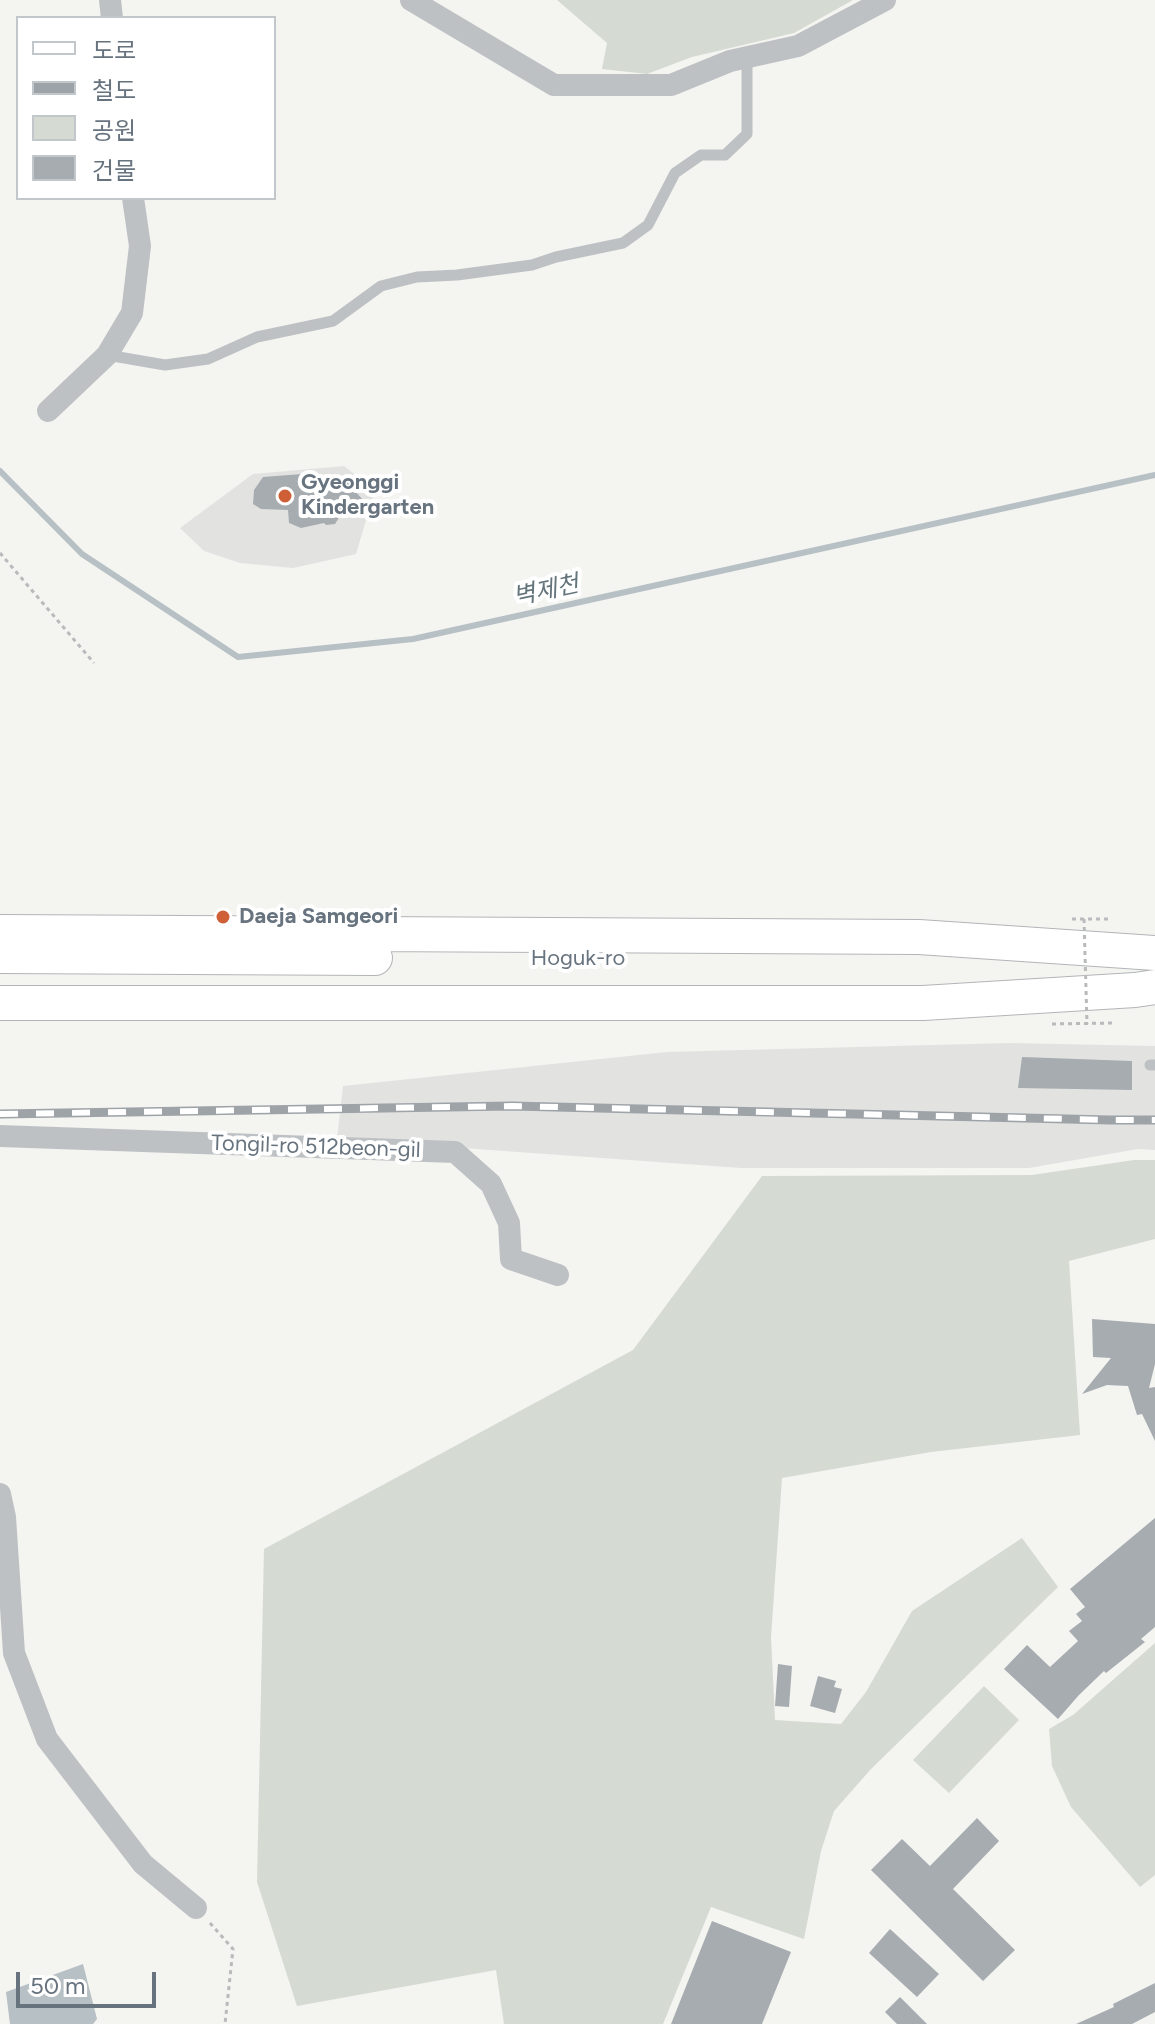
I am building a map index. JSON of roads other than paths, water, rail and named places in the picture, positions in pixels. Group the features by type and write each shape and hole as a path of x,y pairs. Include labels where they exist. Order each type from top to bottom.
{"main road":[{"path":"0,932 919,937 1155,954"},
{"name":"Hoguk-ro","path":"0,956 695,960 1155,954"},
{"name":"Hoguk-ro","path":"0,976 1155,986"},
{"path":"0,1003 923,1003 1135,990 1155,986"}],"street":[{"path":"411,0 554,85 671,85 730,61 798,46 885,0"},
{"path":"48,411 107,355 132,313 140,246 133,200"},
{"name":"Tongil-ro 512beon-gil","path":"0,1136 455,1152 491,1184 509,1223 511,1259 558,1275"},
{"path":"0,1494 5,1517 14,1653 47,1739 143,1864 196,1908"}],"lane":[{"path":"107,355 165,365 208,359 257,337 333,321 381,286 417,277 532,265 623,243 648,225 675,173 701,155 725,155 747,134 747,57"}],"waterway":[{"name":"벽제천","path":"0,471 82,554 238,657 413,639 1155,475"}],"railway":[{"path":"0,1114 512,1106 1155,1120"}],"place":[{"name":"Gyeonggi Kindergarten","path":"285,496"},
{"name":"Daeja Samgeori","path":"223,917"}]}
